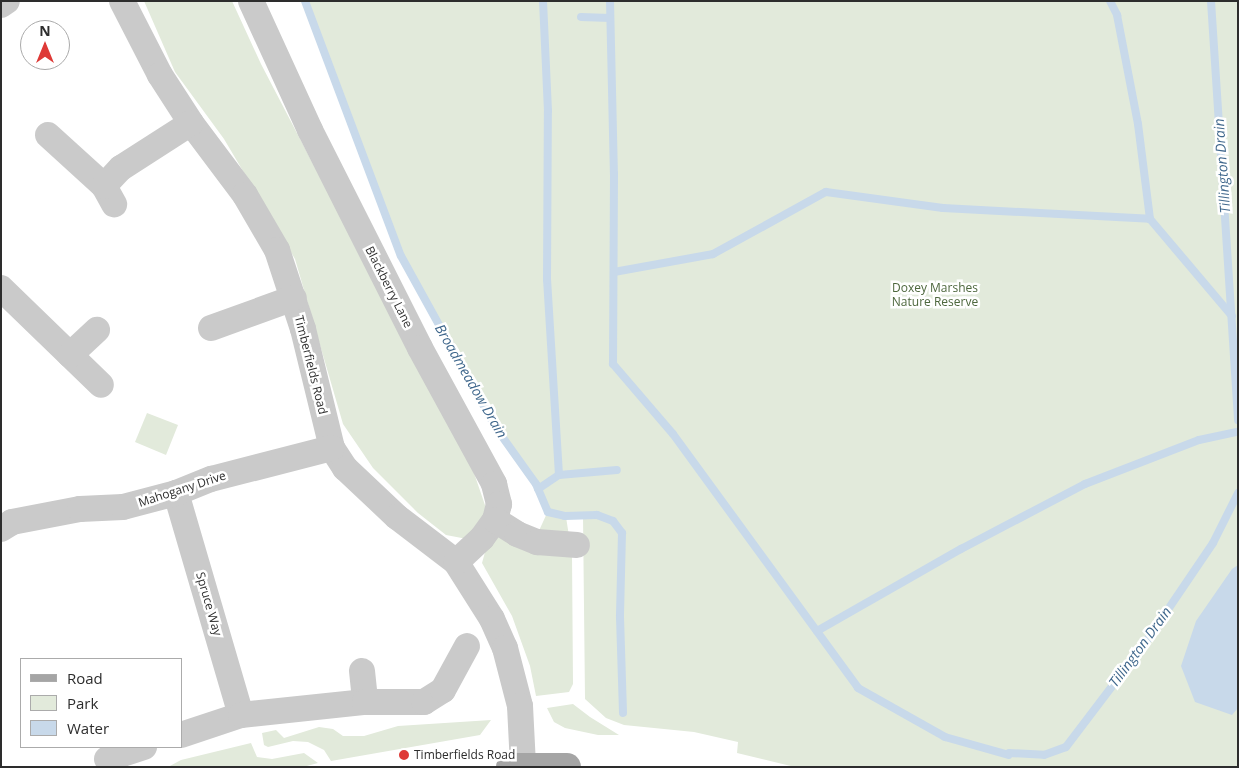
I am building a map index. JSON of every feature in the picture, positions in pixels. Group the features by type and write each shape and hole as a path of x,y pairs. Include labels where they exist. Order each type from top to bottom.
{"main road":[{"path":"510,767 567,767"}],"street":[{"path":"1,5 8,1"},
{"name":"Timberfields Road","path":"122,1 160,75 191,123 246,195 277,250 294,298 332,448 345,468 384,505 456,562 492,619 505,648 520,706 523,766"},
{"name":"Blackberry Lane","path":"251,1 318,147 420,348 490,478 499,504 495,520"},
{"path":"48,135 109,195 121,168 191,123"},
{"path":"1,288 101,385"},
{"path":"211,328 294,298"},
{"path":"70,355 97,330"},
{"name":"Mahogany Drive","path":"1,529 12,522 80,509 123,507 176,493 210,479 332,448"},
{"name":"Spruce Way","path":"176,493 241,715"},
{"path":"456,562 482,538 495,520 517,534 537,542 577,545"},
{"path":"182,735 241,715 365,702 403,704 424,702 443,690 467,646"},
{"path":"362,671 365,702"},
{"path":"107,759 139,748"}],"green space":[{"path":"144,1 232,1 261,64 474,473 487,511 467,539 446,535 418,513 373,468 343,424 295,259 224,139 175,72"},
{"name":"Doxey Marshes Nature Reserve","path":"305,1 1238,1 1238,767 795,767 737,753 738,742 694,732 624,725 606,718 585,699 583,516 566,517 572,555 573,684 569,692 536,696 530,666 512,616 482,563 487,545 501,535 537,535 548,511 536,484 496,428 401,256"},
{"path":"147,413 178,425 166,455 135,442"},
{"path":"573,704 619,735 598,735 565,728 554,722 547,708"},
{"path":"491,720 480,735 331,761 324,750 308,742 293,741 268,747 264,745 262,733 276,730 284,738 319,727 333,729 343,736 364,736 398,726"},
{"path":"251,743 257,757 272,759 304,753 318,763 303,767 168,767 181,760"}],"water":[{"path":"1238,565 1238,708 1232,715 1195,702 1181,666 1196,621 1232,569"}],"waterway":[{"name":"Broadmeadow Drain","path":"305,1 401,256 496,428 536,484 548,512 565,516 597,515 613,521 622,533 620,617 623,713"},
{"path":"538,489 559,475 547,280 548,111 543,1"},
{"path":"610,1 614,174 613,364 673,434 858,688 945,737 1009,755"},
{"path":"1110,1 1117,15 1138,124 1150,219"},
{"name":"Tillington Drain","path":"1211,1 1238,420"},
{"path":"581,17 610,18"},
{"path":"614,272 713,254 826,192 943,208 1150,219 1232,316"},
{"path":"817,631 961,549 1085,484 1199,440 1238,432"},
{"path":"559,475 617,470"},
{"name":"Tillington Drain","path":"1009,753 1044,755 1066,747 1148,639 1213,543 1238,493"}],"place":[{"name":"Timberfields Road","path":"404,755"}]}
